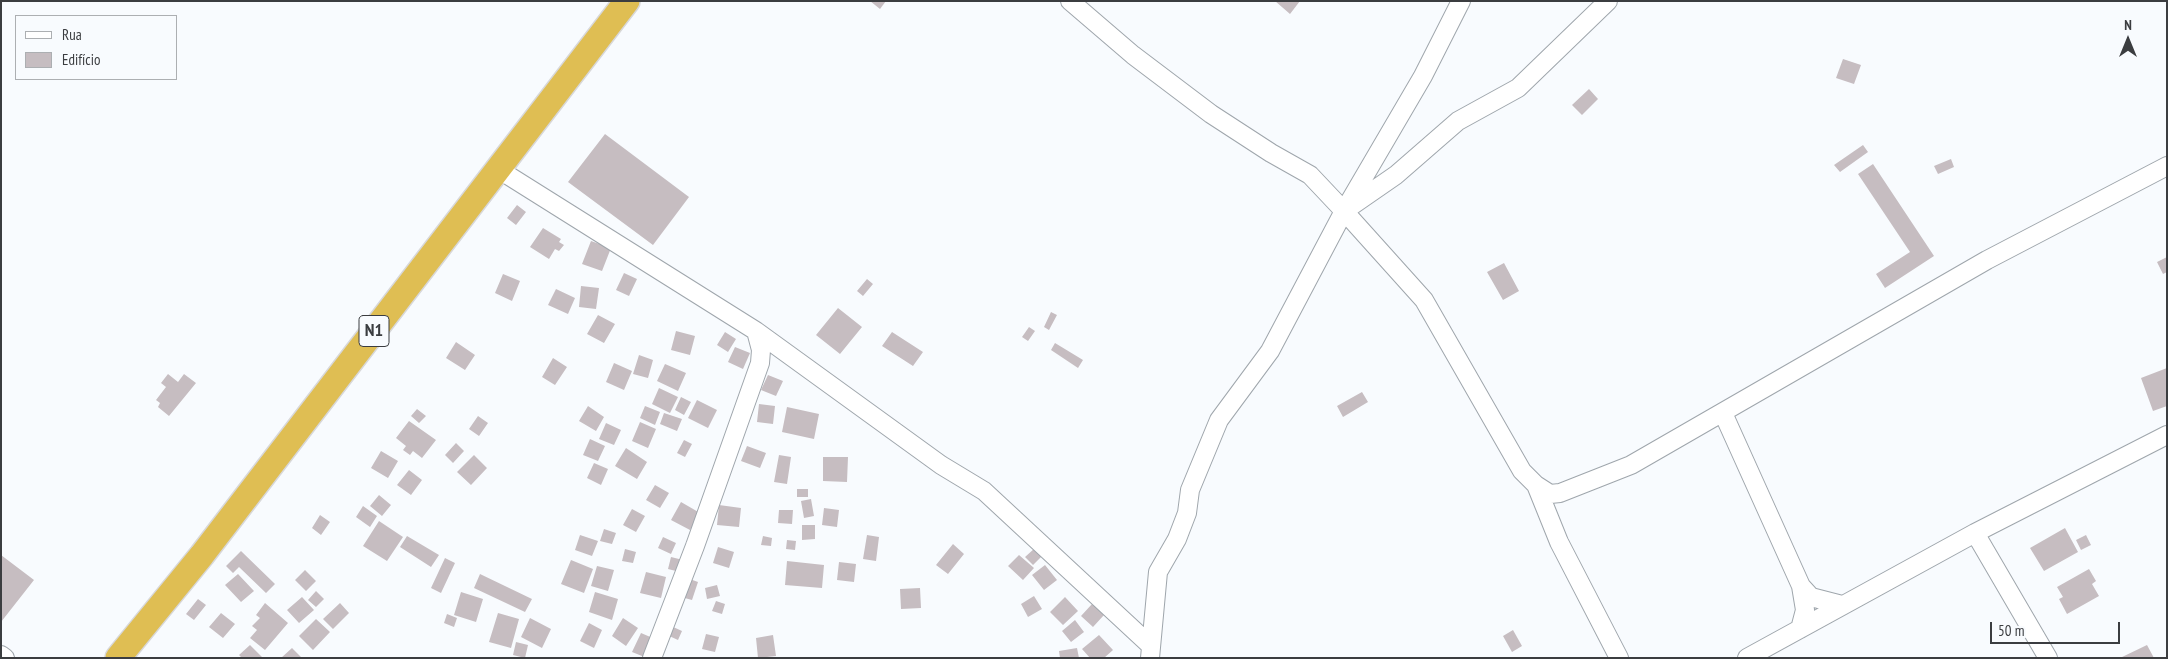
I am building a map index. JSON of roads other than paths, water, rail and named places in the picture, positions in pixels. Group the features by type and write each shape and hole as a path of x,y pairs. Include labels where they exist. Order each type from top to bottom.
{"highway":[{"name":"N1","path":"118,658 202,555 628,1"}],"street":[{"path":"1070,1 1133,55 1211,114 1271,153 1310,175 1424,300 1522,471 1536,485 1550,494 1570,489 1631,465 1987,260 2167,166"},
{"path":"1151,652 1158,572 1178,539 1187,513 1190,490 1219,420 1270,351 1344,211 1423,76 1461,1"},
{"path":"1344,211 1396,175 1458,121 1518,88 1608,1"},
{"path":"498,170 756,331 941,465 984,491 1151,652"},
{"path":"652,658 695,546 760,363 761,350 756,331"},
{"path":"1722,413 1801,586 1805,610 1800,628"},
{"path":"1747,658 1975,533 2167,434"},
{"path":"1536,485 1559,542 1619,658"},
{"path":"1975,533 2048,658"},
{"path":"1801,586 1811,597 1842,606"},
{"path":"1,655 5,658"}]}
